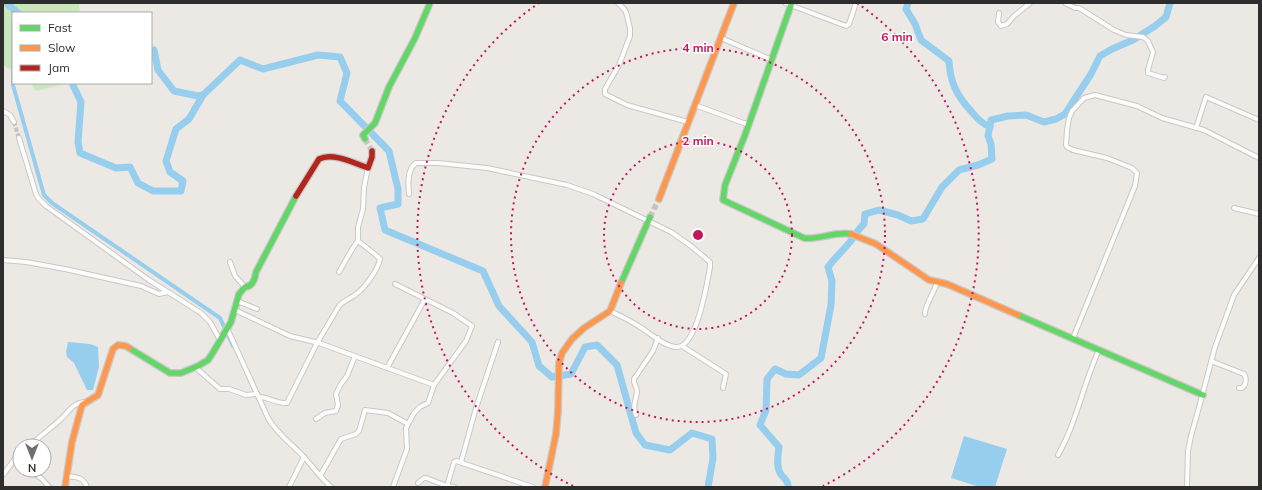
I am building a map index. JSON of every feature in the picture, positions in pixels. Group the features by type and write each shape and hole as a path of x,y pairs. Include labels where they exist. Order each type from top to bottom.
{"street":[{"path":"365,136 373,126 389,87 415,38 430,3"},
{"path":"618,3 626,12 630,28 630,36 619,65 605,89 605,94 627,105 688,122"},
{"path":"659,199 734,3"},
{"path":"785,3 846,26 850,23 856,3"},
{"path":"999,13 998,22 1001,26 1008,24 1014,16 1030,3"},
{"path":"1065,3 1075,8 1079,8 1114,30 1126,35 1142,37 1148,41 1153,52 1148,73 1164,78 1165,77"},
{"path":"791,6 725,185 723,200 804,238 811,239 828,235 854,234 870,241 927,278 947,284 1203,395"},
{"path":"721,38 772,60"},
{"path":"1073,338 1135,186 1137,177 1137,173 1132,168 1106,158 1073,150 1067,147 1069,118 1072,111 1084,98 1095,95 1137,106 1162,118 1204,130 1259,158"},
{"path":"1196,128 1206,97 1259,120"},
{"path":"695,105 748,125"},
{"path":"3,111 10,115 14,122"},
{"path":"19,138 38,198 46,206 206,317 220,339"},
{"path":"339,272 358,241 358,226 363,209 364,187 372,157 372,151"},
{"path":"39,438 60,420 70,408 95,398 98,395 104,381 111,353 118,345 126,346 170,373 181,373 208,360 231,322 239,294 245,287 248,287 254,282 256,272 297,194 319,159 325,156 335,157 368,168"},
{"path":"409,194 409,176 412,166 416,163 487,168 567,185 593,194 649,220 671,232 710,262 702,307 693,330 685,344 682,346 670,346 629,320 610,311"},
{"path":"1234,208 1259,214"},
{"path":"545,487 556,434 559,393 559,363 563,350 584,328 610,311 649,220"},
{"path":"195,367 220,389 229,389 244,395 267,397 282,404 286,403 317,343 342,303 358,292 371,277 379,263 379,257 358,241"},
{"path":"1188,487 1188,451 1215,347 1234,295 1259,258"},
{"path":"3,260 26,262 65,269 141,286 159,294 168,292"},
{"path":"230,262 235,276 245,287"},
{"path":"925,314 925,310 935,290 937,282"},
{"path":"393,487 407,449 408,443 406,431 408,424 418,409 428,402 434,385 466,340 472,326 464,319 395,284"},
{"path":"387,368 425,299"},
{"path":"237,301 257,309"},
{"path":"235,310 290,336 317,343 434,385"},
{"path":"226,330 255,395 273,427 331,487"},
{"path":"636,415 634,408 637,390 633,383 634,379 653,351 658,338"},
{"path":"461,462 476,408 498,342"},
{"path":"682,346 726,374 724,388"},
{"path":"1058,455 1067,439 1090,368 1099,350"},
{"path":"316,418 325,413 336,411 338,405 336,394 341,384 348,376 355,356"},
{"path":"1211,361 1244,374 1246,378 1245,385 1242,388 1239,388"},
{"path":"65,487 72,442 79,413 85,402"},
{"path":"320,476 341,439 354,436 359,431 365,410 388,413 408,424"},
{"path":"289,487 303,459"},
{"path":"446,486 454,462 461,462 533,487"},
{"path":"3,475 12,463"},
{"path":"67,476 76,477 83,480 87,487"},
{"path":"41,478 48,487"},
{"path":"418,483 426,478 446,486 454,487"}],"green space":[{"path":"3,3 79,3 80,12 12,12 12,70 3,65"},
{"path":"32,84 65,84 36,91"}],"water":[{"path":"68,342 90,344 98,347 99,367 93,390 87,390 74,363 67,357 66,352"},
{"path":"964,436 1007,449 995,487 980,487 951,478"}],"waterway":[{"path":"6,3 17,12"},
{"path":"908,3 906,9 915,24 921,40 949,61 951,76 958,94 977,118 990,127"},
{"path":"788,487 788,483 780,473 778,467 779,447 760,425 766,410 767,379 775,369 786,374 799,375 821,358 831,305 832,281 828,267 864,224 865,214 879,210 898,215 911,221 923,219 942,187 959,170 978,165 992,159 991,144 988,136 991,120 1008,116 1026,115 1044,122 1056,119 1065,114 1091,74 1100,56 1133,40 1155,26 1166,17 1170,3"},
{"path":"152,51 154,50 158,70 174,91 198,96 203,95 240,60 263,69 318,55 340,57 347,73 340,101 389,151 398,189 398,204 380,208 385,230 483,271 499,306 532,342 539,366 552,377 571,374 585,347 597,345 617,365 636,433 645,445 670,450 692,433 712,439 713,458 708,487"},
{"path":"13,84 44,195 52,203 220,318 233,346"},
{"path":"72,84 81,102 78,142 80,153 116,168 130,167 138,183 153,191 181,191 183,181 170,172 166,161 176,129 189,119 203,95"}],"tunnel":[{"path":"14,122 19,138"},
{"path":"365,139 372,151"},
{"path":"650,217 659,199"}],"traffic: fast":[{"path":"365,139 363,135 375,123 389,87 415,38 430,3"},
{"path":"791,5 745,135 725,185 723,200 804,238 816,238 845,233 851,234"},
{"path":"129,348 170,373 181,373 208,360 231,322 239,294 245,287 250,286 253,282 256,272 296,196"},
{"path":"621,283 650,217"},
{"path":"1018,315 1203,395"}],"traffic: slow":[{"path":"659,199 734,3"},
{"path":"851,234 876,244 929,280 947,284 1018,315"},
{"path":"545,487 556,434 559,363 562,353 572,339 584,328 610,311 621,283"},
{"path":"65,487 72,442 82,405 98,395 113,349 118,345 129,348"}],"traffic: jam":[{"path":"296,196 319,159 325,157 337,157 368,168 372,157 372,151"}]}
